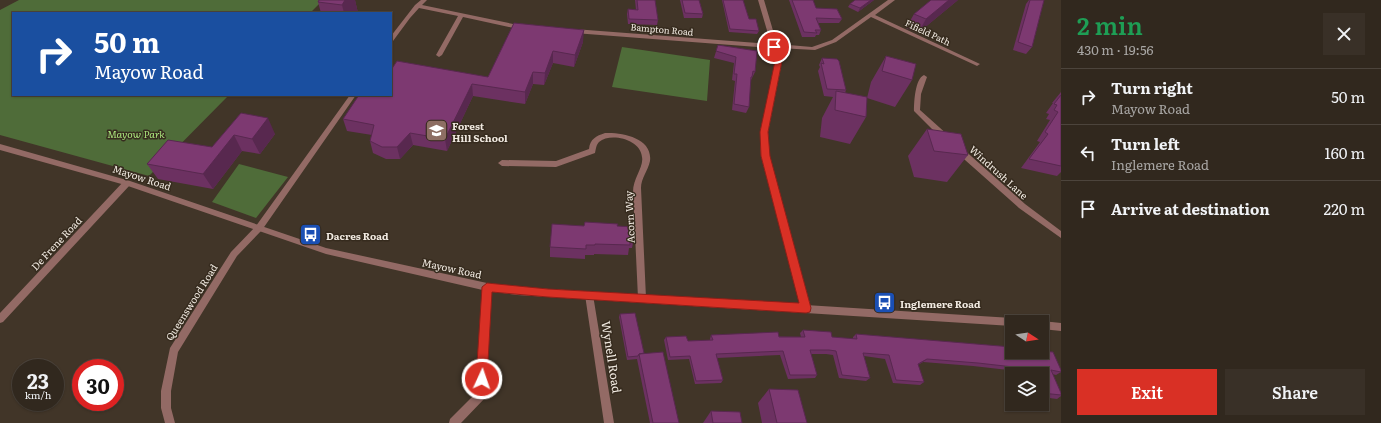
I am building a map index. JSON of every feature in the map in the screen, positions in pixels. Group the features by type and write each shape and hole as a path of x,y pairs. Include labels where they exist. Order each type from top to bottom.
{"street":[{"path":"392,39 417,6 424,0"},
{"path":"761,0 779,61 764,132 765,156 806,308"},
{"name":"Bampton Road","path":"570,31 813,49 834,41 892,0"},
{"path":"417,6 529,29"},
{"name":"Fifield Path","path":"871,15 977,64"},
{"path":"439,55 461,16"},
{"name":"Windrush Lane","path":"924,77 918,94 917,111 1022,206 1061,235"},
{"path":"259,228 352,96"},
{"name":"Acorn Way","path":"502,163 556,164 592,152 592,147 596,141 614,135 630,138 640,145 644,149 646,159 637,184 642,298"},
{"name":"Mayow Road","path":"0,147 127,183 326,251 487,287 517,291 1005,322"},
{"name":"De Frene Road","path":"0,319 127,183"},
{"name":"Queenswood Road","path":"170,423 166,408 166,390 173,351 234,254 259,228"},
{"path":"454,423 481,395 487,287"},
{"name":"Wynell Road","path":"589,295 609,423"},
{"path":"1049,326 1061,327"}],"green space":[{"name":"Mayow Park","path":"19,0 323,0 311,12 12,12 12,96 228,96 149,176 0,135 0,10"},
{"path":"622,47 710,60 707,101 612,87"},
{"path":"239,164 288,177 256,218 212,202"}],"building":[{"path":"319,0 345,0 342,5 318,2"},
{"path":"637,0 655,0 658,20 629,19 628,9 638,10"},
{"path":"682,0 699,0 703,14 685,13"},
{"path":"723,0 743,0 749,19 756,19 759,31 730,29"},
{"path":"792,0 813,0 816,8 837,9 842,19 816,18 821,30 815,30 817,33 804,32"},
{"path":"855,0 871,0 860,8 850,4"},
{"path":"931,0 949,0 926,19 914,14"},
{"path":"1030,0 1044,0 1032,47 1018,42"},
{"path":"514,23 584,30 575,55 553,51 545,73 533,72 525,92 472,84 445,139 410,133 397,147 382,147 370,141 374,125 343,119 358,96 392,96 392,68 397,61 488,77"},
{"path":"718,45 757,51 755,72 753,71 751,77 749,107 734,104 737,74 734,74 736,57 716,51"},
{"path":"886,56 916,64 912,80 882,71"},
{"path":"822,58 837,59 839,61 846,90 827,89 821,63 824,64"},
{"path":"836,91 867,97 866,117 835,110"},
{"path":"1061,95 1061,166 1029,159 1048,134 1045,132 1058,112 1054,110 1057,105 1054,104"},
{"path":"241,113 268,118 252,139 234,135 203,174 147,164 168,140 212,147"},
{"path":"927,129 961,134 968,155 934,151"},
{"path":"585,222 618,224 617,226 634,227 634,238 630,237 630,245 595,244 586,245 586,249 550,247 552,224 584,226"},
{"path":"635,313 644,353 639,354 638,356 628,357 620,314"},
{"path":"803,330 831,332 832,337 857,339 856,334 1005,346 1005,359 1049,359 1049,352 1053,352 1061,372 1051,370 1061,395 1049,394 1049,367 1013,367 927,359 918,364 924,382 896,380 889,355 863,353 870,378 842,375 836,351 829,350 810,350 817,375 790,375 783,351 716,354 723,380 696,381 690,356 670,357 666,337 686,336 688,341 713,340 711,335 778,332 779,337 805,337"},
{"path":"663,352 679,423 653,423 639,354"},
{"path":"769,389 798,390 807,423 777,423"},
{"path":"711,411 740,412 742,423 713,423"}],"place":[{"name":"Forest Hill School","path":"437,131"},
{"name":"Dacres Road","path":"311,235"},
{"name":"Inglemere Road","path":"885,303"}],"route":[{"path":"482,379 487,287 517,291 806,308 765,156 764,132 779,61 774,47"}]}
